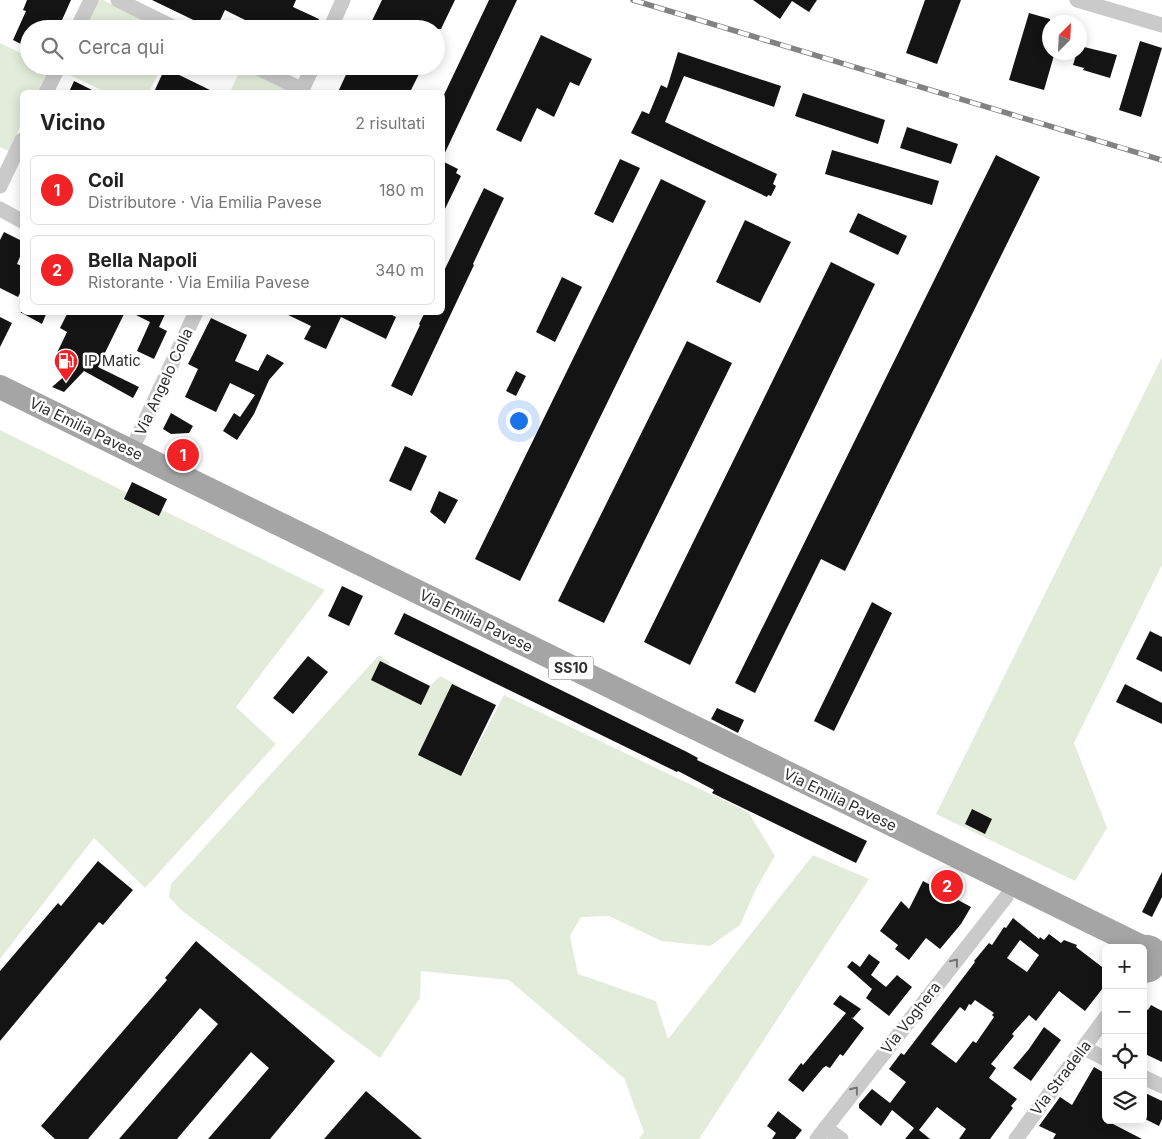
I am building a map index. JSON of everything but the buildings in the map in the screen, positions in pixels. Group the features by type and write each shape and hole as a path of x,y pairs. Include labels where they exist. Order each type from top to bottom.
{"main road":[{"name":"Via Emilia Pavese","path":"0,387 834,797 1151,961"},
{"name":"Via Emilia Pavese","path":"0,404 1102,945"}],"street":[{"path":"81,20 91,0"},
{"path":"118,0 159,20"},
{"path":"334,20 343,0"},
{"path":"1077,0 1162,25"},
{"path":"47,90 54,75"},
{"path":"271,75 300,90"},
{"path":"302,90 309,75"},
{"path":"0,186 20,144"},
{"path":"0,209 20,220"},
{"name":"Via Angelo Colla","path":"131,451 195,315"},
{"name":"Via Voghera","path":"821,1134 1006,897"},
{"name":"Via Stradella","path":"1016,1139 1102,1023"},
{"path":"1084,1048 1102,1057"},
{"path":"1147,1079 1162,1086"},
{"path":"821,1134 841,1139"}],"green space":[{"path":"97,0 103,0 144,20 88,20"},
{"path":"0,43 20,53 20,75 46,75 38,90 20,90 20,127 9,151 0,147"},
{"path":"69,75 158,75 150,90 102,90"},
{"path":"238,75 259,75 291,90 231,90"},
{"path":"1162,357 1162,565 1074,743 1107,828 1075,881 936,814"},
{"path":"0,430 325,590 236,707 276,744 145,888 94,838 0,959"},
{"path":"379,655 390,663 377,678 422,694 440,676 461,687 431,756 465,770 504,695 748,812 775,856 756,889 740,925 710,946 661,941 609,916 581,917 570,936 578,974 656,1001 668,1039 813,855 869,879 699,1139 639,1139 644,1132 624,1078 509,980 421,971 420,998 380,1058 181,910 169,897 171,884"}],"railway":[{"path":"633,0 1162,160"}],"place":[{"name":"IP Matic","path":"66,382"},
{"name":"Coil","path":"183,455"},
{"name":"Bella Napoli","path":"947,886"}]}
